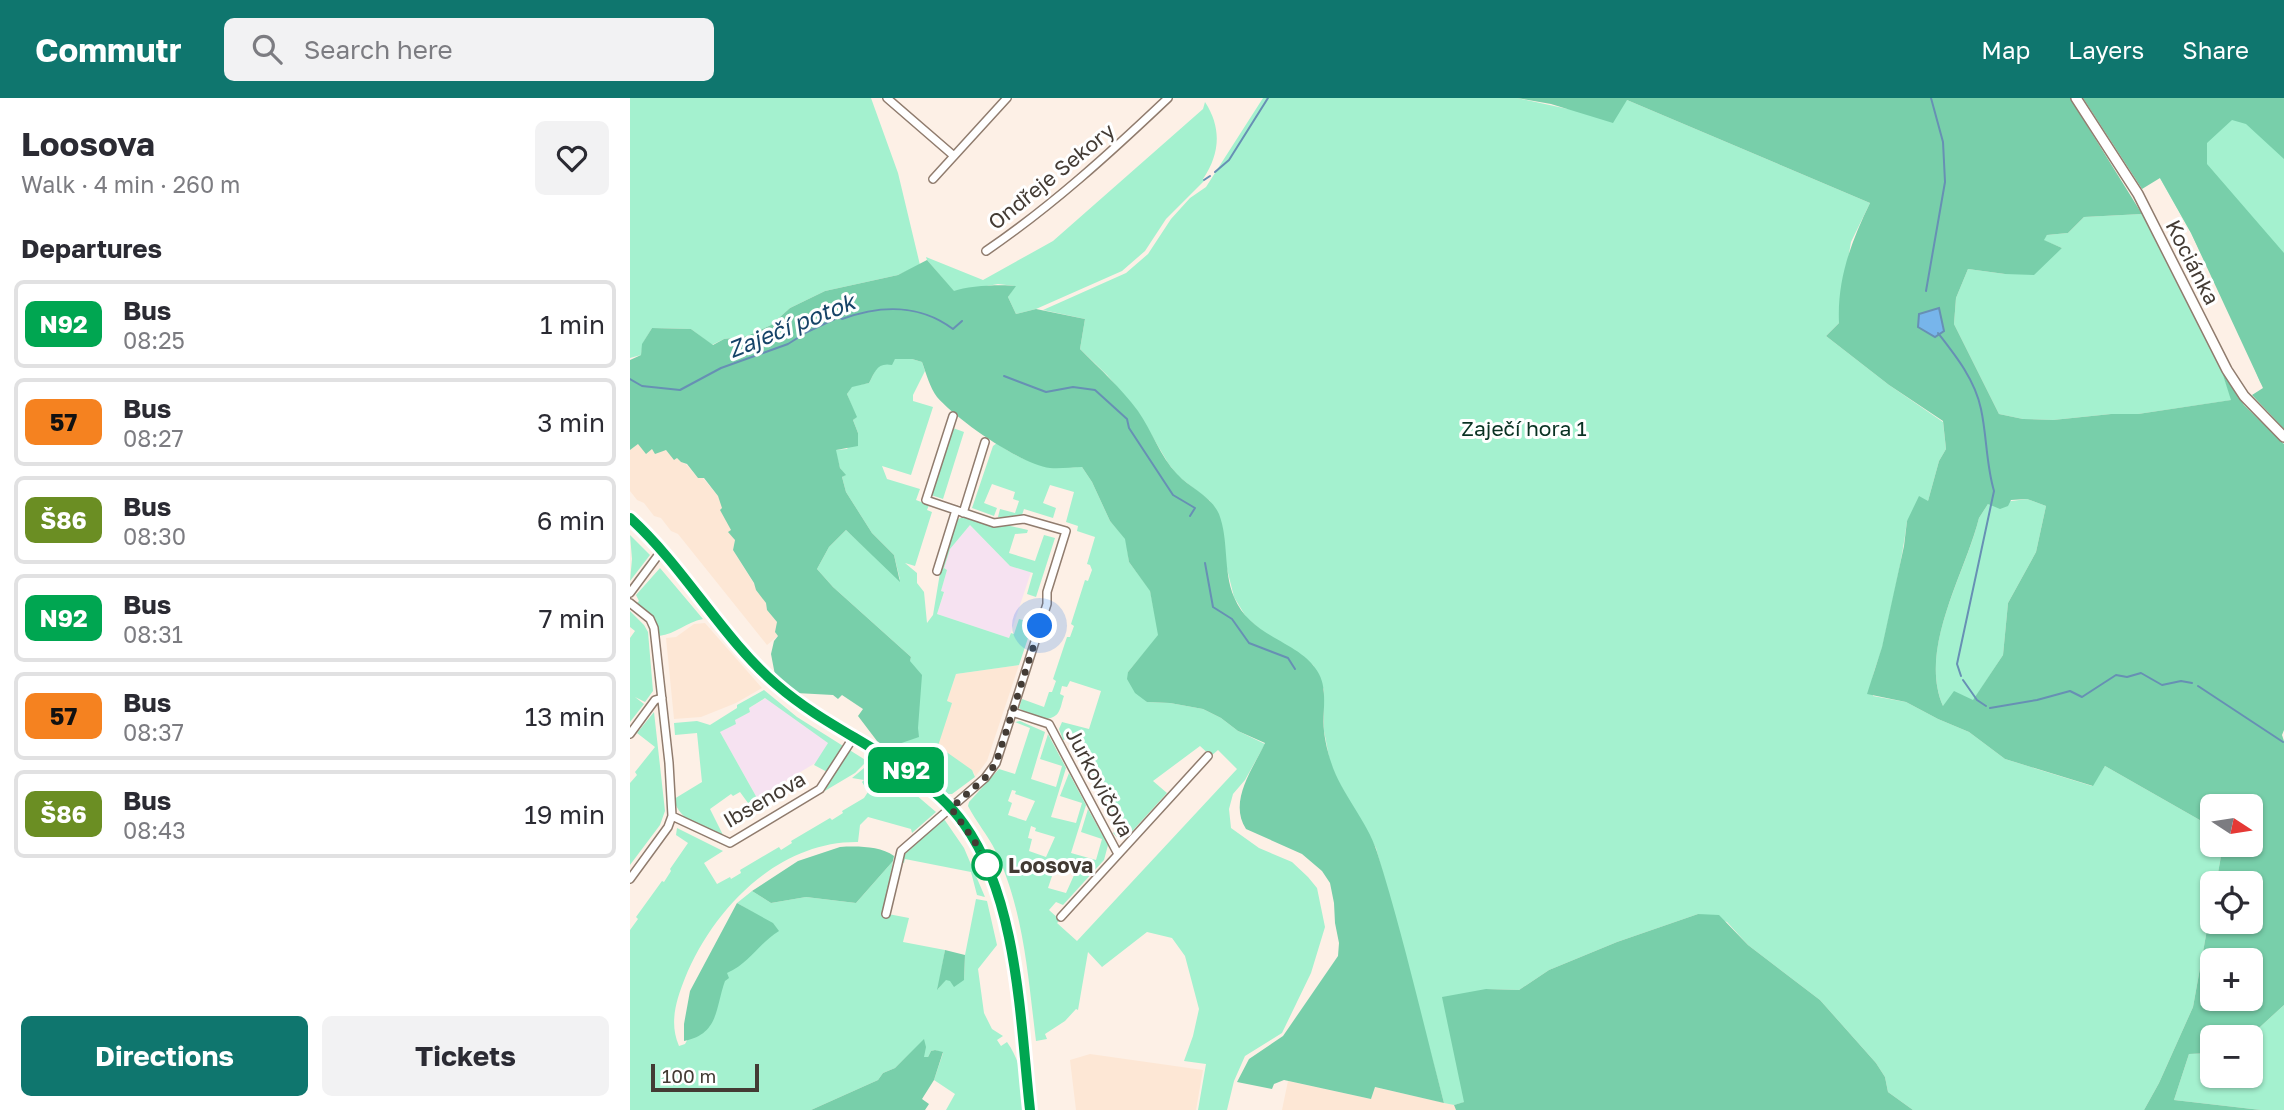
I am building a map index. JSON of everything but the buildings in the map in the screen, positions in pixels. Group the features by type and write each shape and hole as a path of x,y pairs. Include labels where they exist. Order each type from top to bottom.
{"street":[{"path":"888,98 954,156"},
{"path":"933,179 1007,98"},
{"name":"Ondřeje Sekory","path":"986,251 1016,231 1097,165 1168,98"},
{"name":"Kociánka","path":"2076,98 2138,194 2227,370 2244,396 2284,438"},
{"path":"886,914 901,851 985,778 996,763 1047,604 1047,592 1066,531 1024,519 994,523 926,500 953,416"},
{"path":"937,571 985,442"},
{"path":"630,518 653,539 744,651 775,683 817,716 906,770 951,808 963,822 986,863 1002,908 1013,969 1030,1110"},
{"path":"630,593 662,550"},
{"path":"630,603 650,619 654,628 672,816 668,827 630,880"},
{"path":"630,734 655,700 662,698"},
{"name":"Jurkovičova","path":"1012,712 1049,724 1118,854"},
{"name":"Ibsenova","path":"672,816 730,843 820,789 853,738"},
{"name":"Jurkovičova","path":"1061,917 1208,756"}],"shaded area":[{"path":"638,444 666,450 674,459 686,464 698,478 703,478 718,496 735,540 733,550 766,603 767,610 777,622 778,636 767,645 678,534 671,531 661,518 654,516 630,491 630,450"},
{"path":"970,525 1010,566 1031,572 1009,638 937,614 944,593 941,591 947,570 944,568 950,549"},
{"path":"705,623 762,688 736,703 701,717 674,719 666,638 676,637 694,624"},
{"path":"1019,665 987,761 975,777 974,773 937,746 951,703 947,701 956,674"},
{"path":"766,698 828,743 817,762 757,798 720,732 735,724 734,720 750,712 749,708"},
{"path":"1090,1054 1203,1070 1196,1110 1076,1110 1070,1060"},
{"path":"1288,1081 1371,1099 1374,1087 1454,1105 1456,1110 1282,1110"}],"green space":[{"path":"630,98 871,98 898,173 920,265 898,275 825,291 790,308 771,325 747,336 724,339 712,345 691,329 652,328 643,343 641,355 630,358"},
{"name":"Zaječí hora 1","path":"1263,98 1517,98 1568,109 1627,100 1870,203 1851,242 1839,323 1826,336 1889,385 1943,422 1946,449 1939,461 1928,501 1907,521 1883,644 1873,676 1873,696 1906,702 1969,732 2005,759 2092,786 2105,766 2200,820 2200,858 2221,858 2218,871 2200,871 2200,934 2206,934 2204,948 2200,948 2200,968 2193,1007 2144,1110 1913,1110 1888,1092 1885,1077 1876,1063 1820,1000 1748,945 1727,922 1698,914 1617,942 1549,970 1519,990 1486,989 1465,1102 1454,1105 1444,1103 1376,848 1330,762 1324,731 1324,690 1313,665 1246,617 1234,597 1210,501 1178,476 1138,412 1107,375 1080,349 1085,319 1043,310 1126,273 1148,254 1171,219 1190,198 1206,187"},
{"path":"1517,98 2070,98 2142,214 2084,217 2068,233 2047,235 2044,240 2062,248 2034,275 1968,269 1956,298 1954,324 1999,414 2023,419 2053,420 2138,414 2231,400 2222,372 2244,405 2284,444 2284,1005 2262,1025 2200,1025 2200,1054 2189,1054 2174,1100 2261,1110 2144,1110 2193,1007 2200,968 2200,1011 2263,1011 2263,948 2204,948 2206,934 2263,934 2263,871 2218,871 2221,858 2263,858 2263,794 2200,794 2200,820 2105,766 2093,786 2005,759 1969,732 1906,702 1867,694 1882,647 1907,521 1919,496 1928,501 1939,461 1946,449 1943,421 1889,385 1826,336 1839,323 1843,276 1857,232 1870,203 1627,100 1613,123 1551,104","holes":["2027,499 2046,506 2036,552 2008,603 2003,655 1973,700 1954,691 1943,706 1937,684 1936,660 1940,636 1979,518 1988,504 2000,509 2008,506 2011,500"]},
{"path":"2083,98 2284,98 2284,159 2246,124 2232,120 2207,143 2207,164 2284,253 2284,429 2252,395 2263,388 2191,233 2160,178 2142,189"},
{"path":"2149,98 2284,98 2284,409 2260,382 2191,233 2157,173"},
{"path":"1205,102 1214,121 1217,141 1216,151 1204,181 1166,219 1145,251 1122,271 1036,309 1016,314 1008,297 1015,286 998,284 954,292 927,260 926,257 983,280 1053,241 1203,109"},
{"path":"2142,214 2222,372 2232,400 2138,414 2053,420 2023,419 1999,414 1954,324 1956,298 1968,269 2005,274 2062,248 2043,240 2047,235 2068,233 2084,217"},
{"path":"927,260 954,291 984,286 1016,286 1008,297 1016,314 1036,309 1085,319 1080,349 1138,411 1171,467 1206,497 1219,514 1231,587 1242,611 1264,631 1301,654 1319,674 1324,695 1324,731 1329,755 1335,774 1373,840 1377,852 1404,945 1444,1103 1375,1087 1371,1099 1284,1080 1274,1084 1272,1089 1237,1082 1249,1059 1283,1036 1338,956 1339,943 1330,883 1322,871 1302,854 1246,829 1241,818 1241,796 1265,743 1238,731 1203,709 1147,702 1135,693 1127,679 1128,672 1158,635 1150,591 1129,562 1125,539 1110,521 1082,467 1050,468 1037,465 990,440 937,397 922,362 895,359 892,365 883,365 877,369 869,383 852,387 847,394 857,417 853,420 858,433 858,446 836,450 840,468 846,475 842,477 846,492 872,533 894,555 900,582 846,530 829,547 817,569 833,587 911,657 910,661 922,675 919,737 887,748 877,741 858,716 863,709 842,695 838,699 833,695 796,693 775,675 771,654 778,636 775,632 777,622 767,610 766,603 733,550 735,540 728,532 731,530 720,510 722,508 718,496 704,478 698,478 687,464 677,458 674,460 666,450 655,454 652,449 646,454 638,444 630,450 630,360 641,355 642,344 652,328 691,329 713,345 724,339 747,336 771,325 790,308 825,291 898,275"},
{"path":"895,359 922,362 925,371 913,395 913,401 933,407 911,475 882,466 887,479 920,489 916,500 929,505 927,510 932,512 915,566 905,563 917,573 917,583 924,592 927,623 933,615 941,567 958,519 966,516 1028,530 1027,533 1015,534 1009,553 1035,561 1044,535 1055,538 1036,597 1027,594 1033,573 1010,566 970,525 950,549 944,568 947,570 941,591 944,592 937,614 1009,638 1011,633 1014,634 1019,619 1033,623 1019,665 956,674 947,701 952,703 938,746 972,770 975,777 952,794 948,794 910,762 884,751 911,657 833,587 817,569 829,547 846,530 900,580 894,555 872,533 846,492 842,477 845,475 835,450 847,449 858,433 853,420 856,417 847,394 852,386 869,383 877,367"},
{"path":"953,428 964,432 943,499 931,495"},
{"path":"997,443 1017,456 1037,463 1082,467 1110,521 1126,539 1129,562 1150,590 1159,635 1128,672 1147,702 1203,709 1265,744 1245,780 1233,794 1229,809 1231,828 1259,848 1292,862 1317,888 1325,927 1311,973 1282,1033 1245,1056 1234,1081 1227,1110 1198,1110 1206,1064 1184,1061 1199,1009 1185,956 1172,938 1147,932 1102,967 1088,952 1078,1010 1045,1034 1047,1039 1036,1041 1024,945 1013,897 996,852 968,806 999,769 1015,774 1030,728 1015,722 1020,721 1045,732 1031,779 1056,787 1062,766 1040,759 1048,734 1066,768 1051,817 1076,823 1082,803 1060,796 1069,773 1086,805 1071,853 1096,860 1102,839 1081,832 1088,809 1108,845 1104,860 1063,905 1056,902 1049,910 1060,920 1057,923 1077,941 1237,769 1218,750 1211,756 1200,746 1153,781 1167,793 1126,838 1120,840 1113,833 1117,830 1068,738 1063,740 1059,729 1062,722 1089,729 1101,691 1070,681 1067,687 1062,686 1060,694 1064,696 1054,717 1044,719 1019,708 1022,699 1044,707 1049,692 1052,692 1056,681 1053,679 1067,637 1070,637 1074,626 1071,624 1085,580 1088,581 1092,570 1087,564 1095,537 1077,531 1078,526 1066,522 1074,492 1050,485 1043,503 1056,508 1053,518 1024,509 1021,518 998,517 1000,509 1015,513 1019,501 1013,499 1015,492 992,484 984,503 997,508 994,516 972,508 993,446","holes":["1012,790 1016,791 1015,794 1035,801 1026,821 1008,815 1012,803 1008,801","1031,826 1036,828 1035,831 1055,837 1046,857 1029,851 1032,839 1028,838","1051,863 1056,864 1055,867 1075,873 1066,893 1048,888 1052,876 1048,874"]},
{"path":"2027,499 2046,506 2036,552 2008,603 2003,655 1973,701 1943,706 1937,684 1936,660 1940,636 1979,518 1988,504"},
{"path":"630,535 650,555 630,581 632,559"},
{"path":"660,568 703,619 659,636 652,617 637,603 639,601 636,595"},
{"path":"630,611 648,632 653,691 645,702 635,697 644,704 630,722 630,638 635,631 630,627"},
{"path":"764,690 797,717 867,761 855,773 823,792 833,775 814,765 828,743 765,698 749,708 750,712 735,720 736,724 720,732 757,798 748,803 740,792 733,796 731,794 710,809 725,839 694,824 681,814 677,807 674,799 702,782 697,733 675,735 674,723 697,721 710,725"},
{"path":"654,712 665,811 660,825 630,865 630,783 637,775 635,772 655,747 637,733"},
{"path":"870,763 908,788 936,812 912,833 911,829 868,817 860,825 858,842 829,845 801,853 775,866 752,884 731,904 713,928 697,952 685,978 674,1020 679,1046 685,1044 738,950 764,919 737,903 752,891 771,903 806,897 856,903 893,861 883,913 909,918 903,942 945,950 938,989 946,979 964,980 965,955 976,899 987,901 997,945 978,969 984,1013 992,1029 1003,1036 997,1040 1001,1046 1007,1042 1016,1058 1026,1110 946,1110 955,1094 934,1080 943,1053 935,1050 931,1051 928,1057 924,1057 924,1040 878,1080 811,1110 630,1110 630,930 638,919 636,917 662,881 664,882 688,843 676,835 677,828 723,851 704,863 717,884 730,877 731,879 741,873 740,870 779,847 781,850 792,843 791,841 830,818 832,820 864,798 868,792 862,782 864,780 852,778"},
{"path":"944,819 964,848 985,897 977,895 971,872 905,859 904,863 901,862 904,855"},
{"path":"840,847 875,848 894,856 893,861 856,903 806,897 771,903 752,891 798,861"},
{"path":"737,903 773,923 779,931 742,964 727,973 729,978 725,981 710,1026 704,1033 684,1041 690,991"},
{"path":"1698,914 1719,915 1748,945 1820,1000 1876,1063 1885,1077 1888,1092 1913,1110 1456,1110 1454,1105 1464,1102 1442,997 1486,989 1519,990 1549,970 1617,942"},
{"path":"945,950 965,955 964,980 954,987 946,980 937,990"},
{"path":"2284,1005 2284,1110 2174,1100 2189,1054 2200,1054 2200,1088 2263,1088 2262,1025"},
{"path":"924,1039 924,1057 928,1057 931,1051 943,1052 934,1080 922,1099 929,1104 925,1110 811,1110 878,1080 883,1073 895,1068"}],"water":[{"path":"1939,308 1944,331 1935,337 1918,327 1919,314"}],"waterway":[{"name":"Zaječí potok","path":"1215,172 1229,160 1268,98"},
{"name":"Zaječí potok","path":"1926,291 1945,182 1943,142 1931,98"},
{"name":"Zaječí potok","path":"1204,180 1210,176"},
{"name":"Zaječí potok","path":"630,379 642,386 680,390 721,368 788,344 839,317 842,319 871,311 913,311 953,329 962,321"},
{"path":"1938,333 1964,369 1978,398 1994,491 1957,664 1961,676"},
{"path":"1004,376 1046,392 1073,387 1095,390 1127,419 1129,428 1173,495 1195,508 1190,516"},
{"path":"1205,563 1213,607 1232,619 1249,643 1288,658 1295,669"},
{"path":"1990,708 2070,691 2082,697 2116,675 2127,677 2141,673 2162,685 2181,681 2192,683"},
{"path":"1963,680 1977,700 1986,706"},
{"path":"2198,686 2283,742"}],"bus line":[{"name":"N92","path":"630,518 653,539 744,651 775,683 817,716 906,770 951,808 963,822 986,863 1002,908 1013,969 1030,1110"}],"place":[{"name":"Loosova","path":"987,865"}],"route":[{"path":"987,865 963,822 951,808 985,778 996,763 1040,626"}]}
